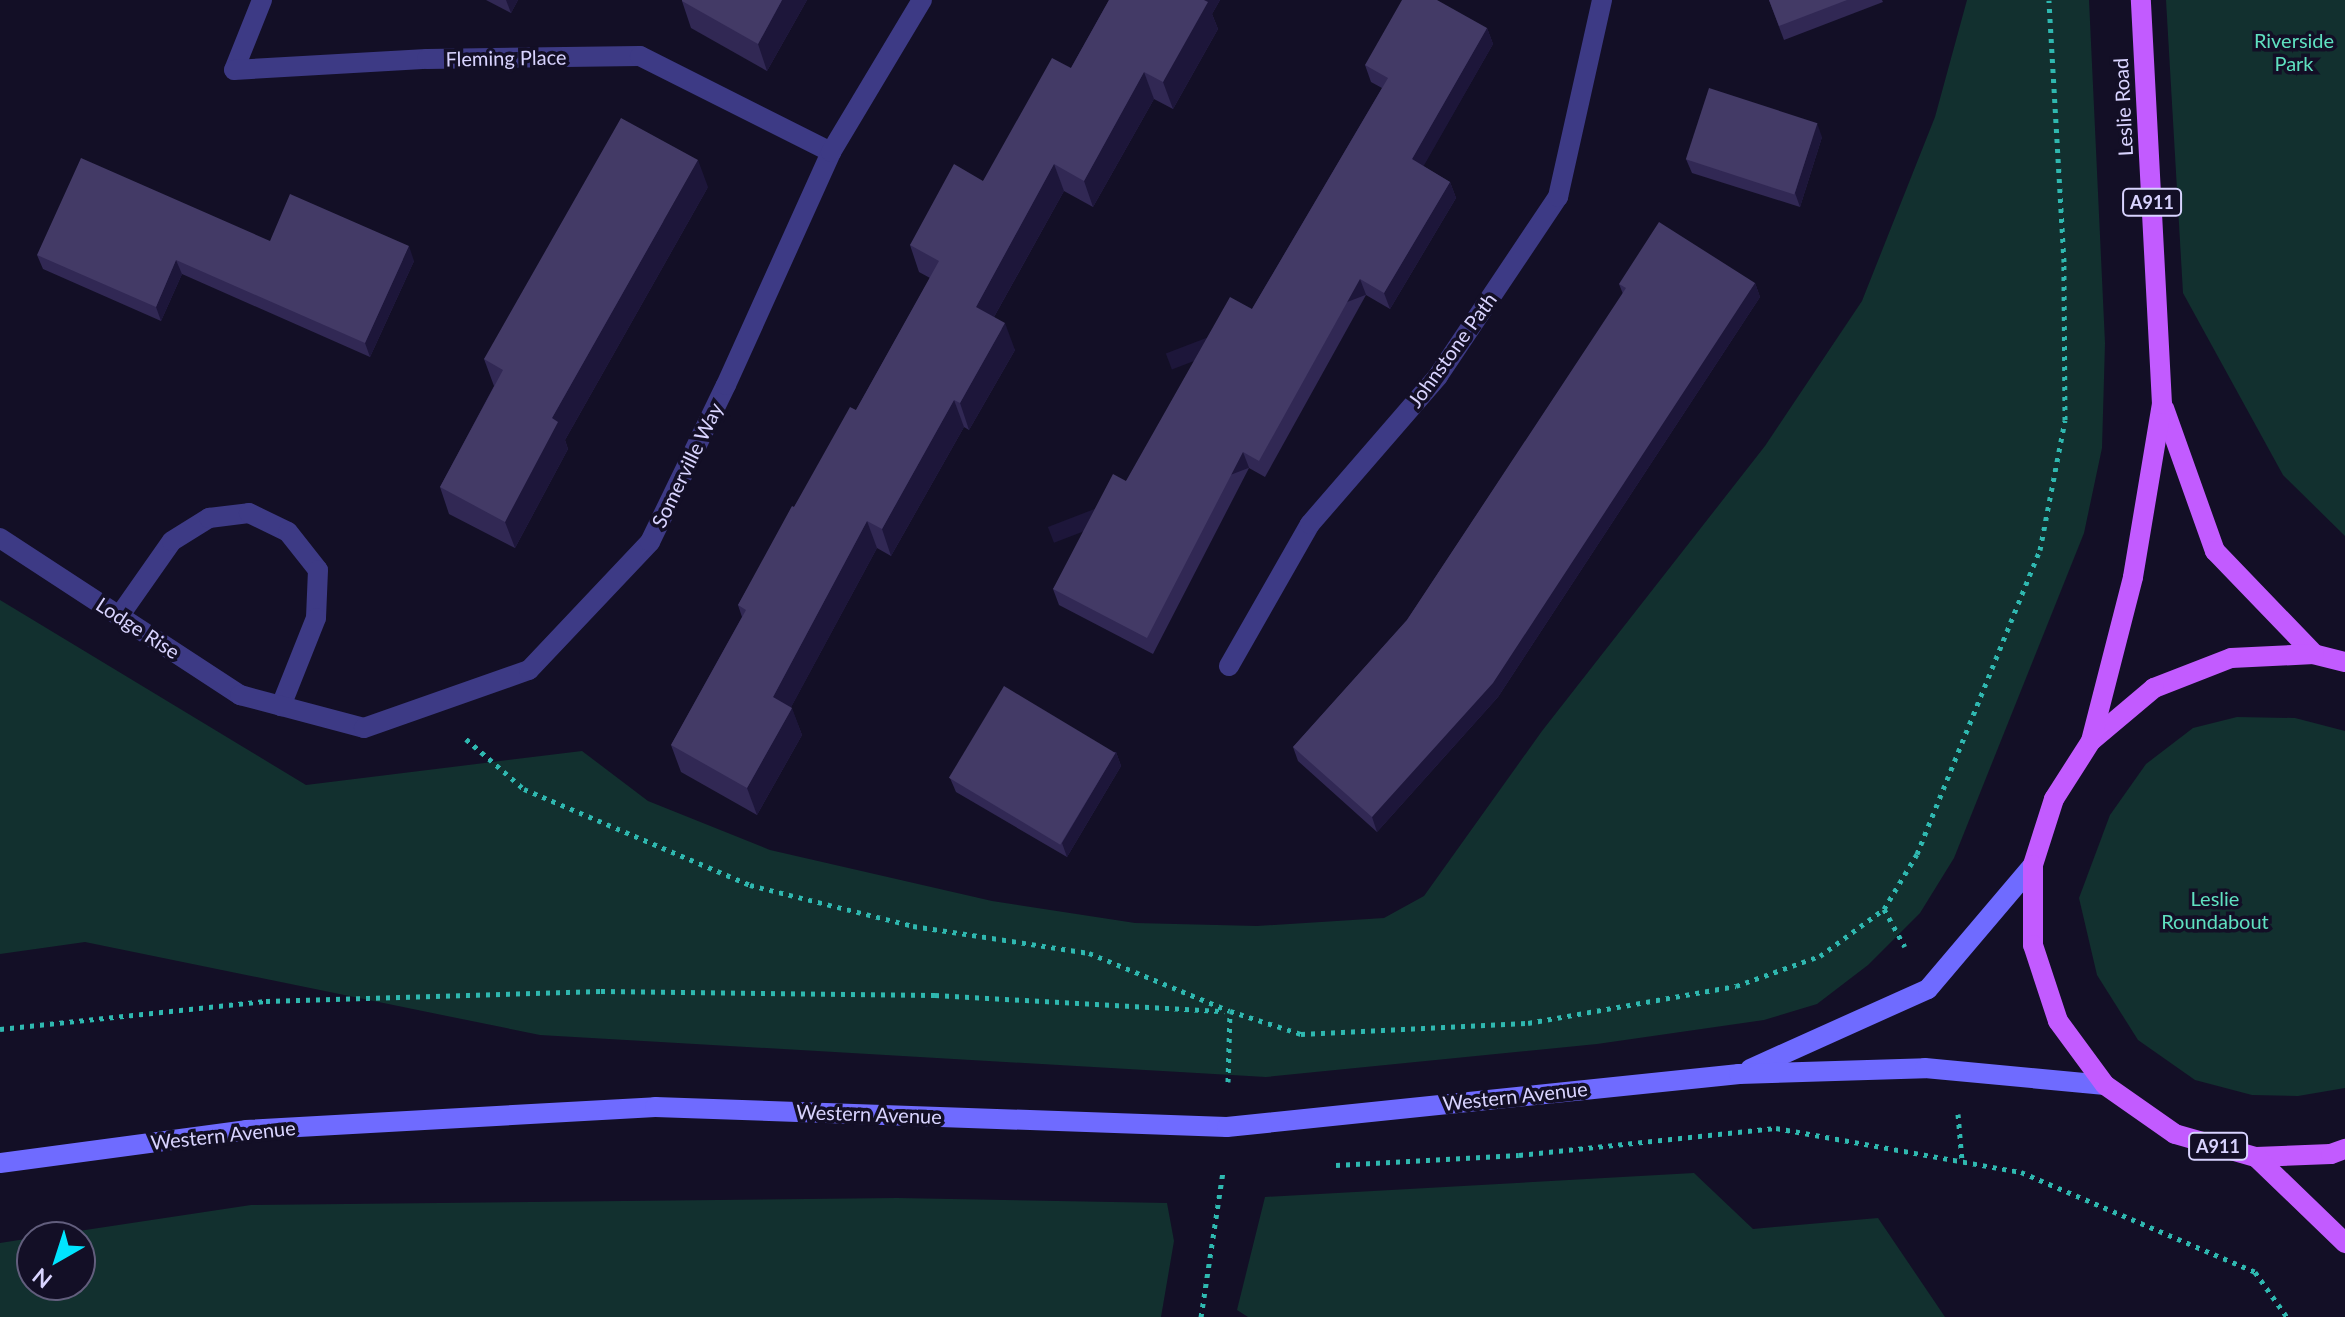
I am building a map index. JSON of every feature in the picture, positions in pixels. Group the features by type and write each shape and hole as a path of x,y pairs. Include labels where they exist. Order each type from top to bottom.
{"main road":[{"name":"Leslie Road","path":"2141,0 2162,404"},
{"name":"A911","path":"2162,404 2215,551 2314,654"},
{"name":"A911","path":"2091,741 2133,577 2162,404"},
{"name":"A911","path":"2345,662 2314,654 2231,658 2154,688 2091,741 2054,799 2033,865 2033,945 2058,1021 2105,1085 2175,1134 2256,1157 2331,1154 2345,1149"},
{"path":"1739,1074 1928,989 2033,865"},
{"name":"Western Avenue","path":"0,1163 246,1130 655,1107 1227,1127 1259,1120 1739,1074 1925,1068 2105,1085"},
{"name":"A911","path":"2256,1157 2345,1243"}],"street":[{"name":"Fleming Place","path":"262,0 234,70 427,59 640,56 831,152"},
{"name":"Somerville Way","path":"281,706 364,728 529,670 650,542 726,385 831,152 922,0"},
{"name":"Johnstone Path","path":"1229,666 1310,524 1438,376 1558,197 1602,0"},
{"path":"120,615 172,541 209,518 249,513 288,532 318,570 316,618 281,706"},
{"name":"Lodge Rise","path":"0,538 240,695 281,706"}],"path":[{"path":"419,708 480,748 524,789 750,885 913,926 1089,953 1230,1011 1301,1034 1528,1023 1736,986 1820,956 1884,909 1917,854 2040,550 2065,420 2064,262 2049,0"},
{"path":"0,1029 266,1001 601,991 935,995 1230,1011"},
{"path":"1201,1317 1223,1171 1230,1011"},
{"path":"1332,1165 1519,1155 1776,1128 2021,1172 2255,1272 2287,1317"},
{"path":"1223,1171 1238,1170"}],"green space":[{"path":"1967,0 2089,0 2105,343 2102,448 2084,533 1954,858 1920,913 1868,965 1817,1004 1764,1020 1597,1044 1266,1077 540,1035 85,942 0,954 0,600 306,785 582,751 648,801 770,850 992,901 1135,923 1257,926 1384,918 1424,896 1542,731 1765,446 1862,301 1935,117"},
{"name":"Riverside Park","path":"2166,0 2345,0 2345,536 2283,475 2183,293"},
{"name":"Leslie Roundabout","path":"2237,717 2295,718 2345,731 2345,1088 2298,1096 2252,1095 2195,1080 2138,1040 2097,975 2079,898 2110,815 2146,764 2193,728"},
{"path":"1694,1173 1753,1229 1878,1218 1945,1317 1248,1317 1237,1310 1265,1197"},
{"path":"897,1198 1167,1203 1174,1241 1161,1317 0,1317 0,1243 16,1240 16,1301 96,1301 96,1228 251,1205"}],"building":[{"path":"682,0 782,0 758,44"},
{"path":"1109,0 1208,2 1163,82 1144,72 1084,181 1054,164 976,307 1005,323 960,403 954,400 882,529 867,521 773,697 792,708 747,788 671,745 746,610 738,605 792,506 850,407 856,410 939,261 910,245 954,164 983,181 1052,58 1071,68"},
{"path":"1402,0 1437,0 1487,28 1412,159 1450,182 1384,293 1360,279 1259,461 1243,452 1147,638 1053,589 1113,474 1126,481 1230,297 1252,309 1388,78 1365,65"},
{"path":"1769,0 1847,0 1779,26"},
{"path":"1709,88 1817,123 1794,195 1686,159"},
{"path":"621,118 698,160 552,418 558,422 505,522 440,487 503,370 484,359"},
{"path":"81,158 270,241 290,194 409,246 365,343 176,260 156,307 37,255"},
{"path":"1659,222 1755,283 1493,683 1372,817 1293,747 1407,620 1626,288 1619,284"},
{"path":"1004,686 1115,753 1060,845 949,778"}]}
